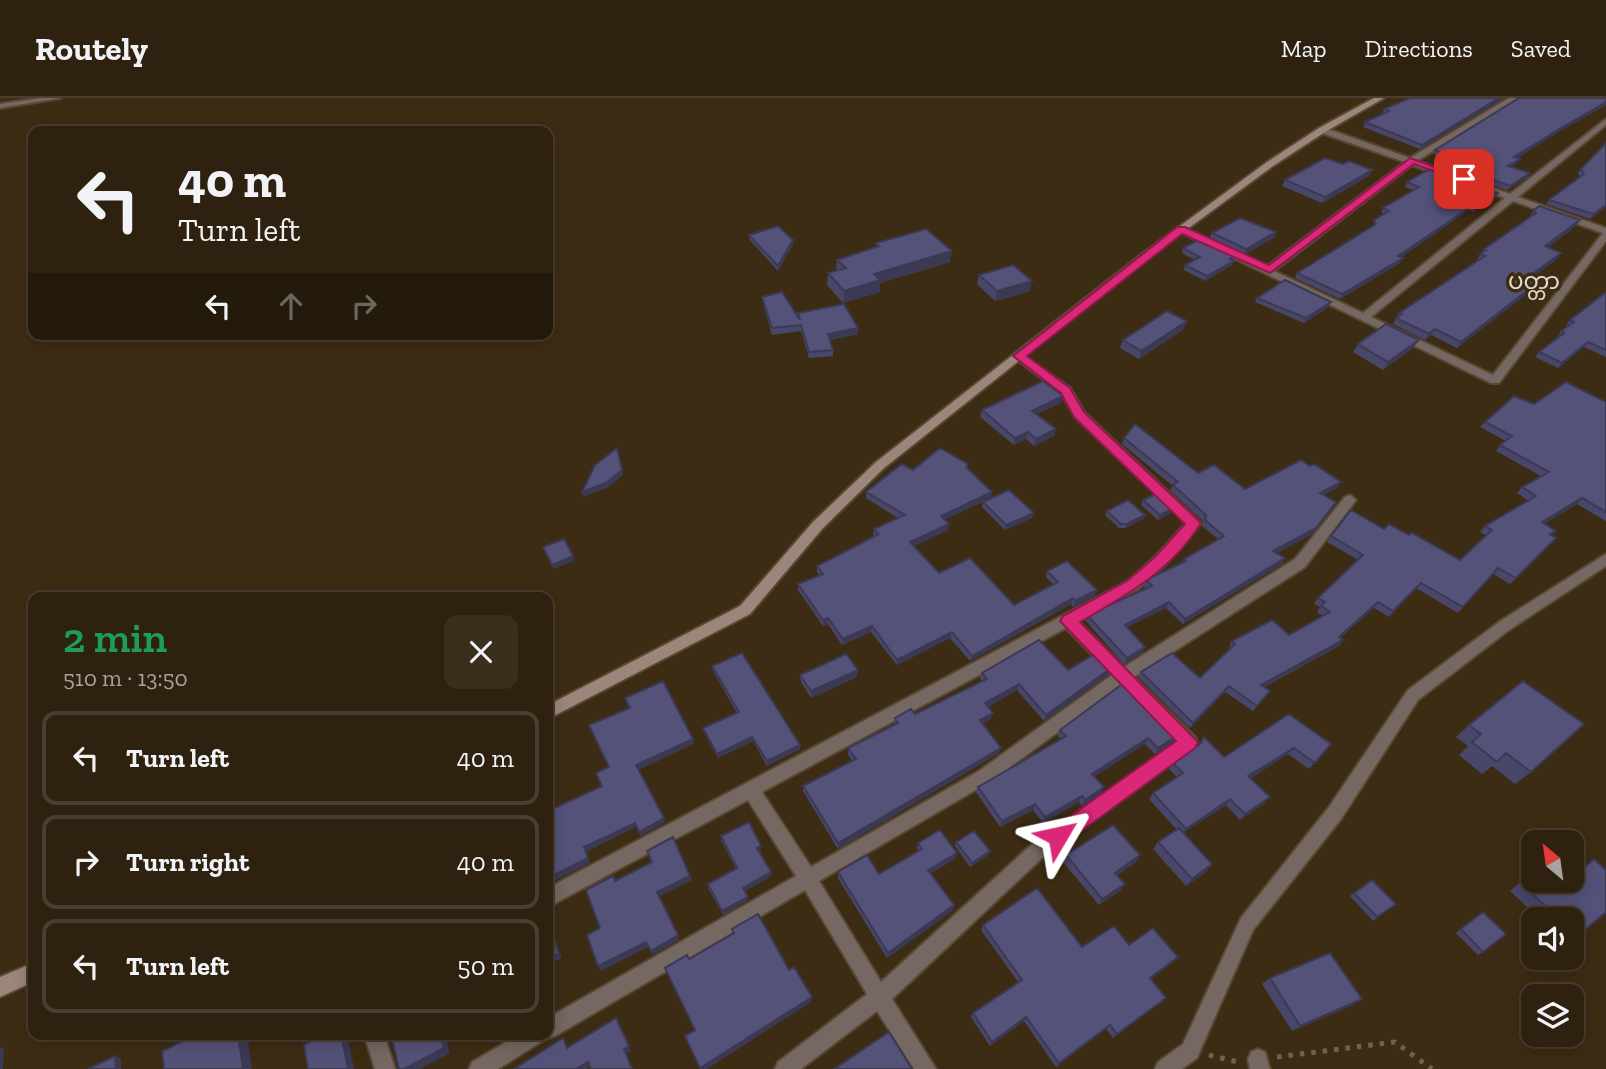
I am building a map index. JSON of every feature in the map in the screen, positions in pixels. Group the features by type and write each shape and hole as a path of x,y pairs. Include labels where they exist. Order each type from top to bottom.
{"main road":[{"path":"553,709 745,610 818,525 880,465 1181,230 1322,130 1380,98"},
{"path":"0,987 28,974"}],"street":[{"path":"0,106 57,98"},
{"path":"1270,269 1413,160 1514,98"},
{"path":"1364,317 1516,197 1606,121"},
{"path":"1181,230 1270,269 1495,380 1606,233 1516,197 1322,130"},
{"path":"553,895 934,689 1069,621 1133,585 1160,561 1194,523 1079,414 1066,391 1019,356"},
{"path":"553,1026 985,776 1121,677 1300,563 1350,500"},
{"path":"1165,1069 1190,1051 1247,925 1335,813 1413,695 1504,626 1606,559"},
{"path":"785,1069 878,998 1036,852 1189,742 1121,677 1069,621"},
{"path":"751,790 809,876 878,998 926,1069"},
{"path":"376,1040 385,1069"},
{"path":"479,1069 529,1040"}],"path":[{"path":"1190,1051 1259,1064 1395,1042 1432,1069"}],"building":[{"path":"1410,98 1499,98 1422,145 1365,122 1389,111 1384,109"},
{"path":"1519,98 1606,98 1606,102 1514,157 1520,159 1508,166 1530,173 1510,186 1442,162 1451,156 1435,150"},
{"path":"1606,143 1606,205 1593,214 1549,200 1584,174 1581,169"},
{"path":"1325,158 1343,164 1349,161 1372,170 1325,197 1285,180"},
{"path":"1430,169 1498,193 1476,207 1472,206 1398,256 1403,258 1342,294 1297,273 1376,224 1374,220 1389,211 1383,208 1419,187 1407,182"},
{"path":"1539,206 1580,220 1545,246 1561,253 1526,279 1537,283 1461,342 1435,329 1429,334 1396,318 1402,314 1399,313 1485,256 1480,254 1486,250 1484,249 1536,213 1534,210"},
{"path":"1240,218 1276,232 1246,249 1212,233"},
{"path":"778,226 793,240 778,266 749,235"},
{"path":"926,229 952,251 874,274 880,280 844,291 828,273 846,268 837,260 879,246 876,243"},
{"path":"1200,239 1235,256 1230,259 1234,261 1207,276 1185,265 1200,257 1183,248"},
{"path":"1013,265 1032,281 997,291 979,275"},
{"path":"1285,280 1331,302 1306,318 1257,298"},
{"path":"782,292 800,320 798,313 844,304 858,328 828,334 833,350 809,352 801,325 772,328 762,297"},
{"path":"1606,292 1606,350 1588,342 1562,363 1539,352 1564,333 1561,331 1574,322 1570,320"},
{"path":"1167,311 1187,321 1141,351 1123,340"},
{"path":"1386,324 1419,340 1388,362 1358,344"},
{"path":"1043,381 1063,396 1032,411 1056,429 1036,439 1028,432 1015,438 982,410"},
{"path":"1566,382 1606,402 1606,512 1582,498 1542,522 1556,531 1550,534 1556,538 1516,578 1498,568 1463,607 1421,583 1393,611 1378,602 1339,637 1343,640 1261,685 1270,691 1257,706 1229,686 1193,723 1141,672 1172,653 1200,678 1235,644 1232,641 1272,620 1289,635 1330,612 1321,606 1325,602 1318,598 1363,555 1331,536 1351,510 1384,529 1389,524 1409,535 1412,533 1460,560 1492,530 1485,526 1536,496 1522,487 1549,472 1500,445 1512,436 1485,422 1514,396 1534,404"},
{"path":"1135,424 1198,473 1214,465 1245,489 1301,460 1310,466 1314,464 1341,482 1320,493 1336,502 1316,528 1273,551 1285,558 1185,619 1169,602 1125,625 1145,647 1127,658 1087,615 1152,586 1147,581 1152,577 1186,561 1184,559 1224,536 1205,520 1206,515 1173,485 1178,482 1124,438"},
{"path":"617,448 622,470 606,483 582,492 595,465"},
{"path":"940,448 968,464 966,467 992,492 941,516 949,524 910,542 939,573 970,558 1014,605 1058,582 1047,571 1067,561 1097,590 1075,601 1073,598 972,656 952,632 897,660 872,626 843,639 828,618 823,620 798,584 823,574 817,566 879,534 874,529 905,515 866,492 902,464 913,470"},
{"path":"1009,490 1034,513 1006,525 983,502"},
{"path":"1158,493 1174,508 1160,515 1143,500"},
{"path":"1128,500 1145,515 1127,524 1121,524 1107,511"},
{"path":"564,539 573,556 552,565 543,547"},
{"path":"1039,640 1068,670 1096,653 1111,668 1046,715 1019,684 985,703 993,713 980,720 1001,748 838,843 803,786 856,759 848,748 898,723 895,718 911,709 915,714 987,679 982,673"},
{"path":"742,653 800,745 767,761 752,737 717,754 703,728 739,712 712,666"},
{"path":"846,654 858,670 811,691 800,675"},
{"path":"663,681 693,739 636,765 664,818 639,832 635,823 584,847 588,858 553,876 553,809 602,786 596,773 609,767 589,725 630,708 625,698"},
{"path":"1523,681 1584,724 1531,772 1506,753 1497,762 1472,742 1481,734 1469,725"},
{"path":"1125,682 1178,735 1158,748 1148,738 1092,774 1104,787 1085,800 1082,796 1045,817 1035,804 1002,821 978,787 1066,736 1060,730"},
{"path":"1289,714 1331,744 1315,763 1294,748 1248,776 1270,797 1245,814 1230,799 1186,829 1153,793 1183,773 1173,763 1201,743 1204,737 1224,757"},
{"path":"749,822 761,846 757,848 771,872 743,888 748,897 722,911 708,884 737,868 721,836"},
{"path":"1113,825 1140,855 1115,873 1125,884 1102,899 1066,855"},
{"path":"1179,828 1212,864 1192,879 1158,842"},
{"path":"940,830 957,853 928,870 954,905 888,953 838,872 867,855 879,874 922,849 918,843"},
{"path":"974,831 990,851 972,863 956,842"},
{"path":"673,837 690,876 657,892 678,935 651,951 646,942 598,966 587,935 600,928 586,890 613,876 615,881 652,862 647,851"},
{"path":"1594,859 1606,870 1606,912 1584,931 1584,907 1547,907 1531,893 1584,893 1584,868"},
{"path":"1372,880 1396,904 1377,917 1354,893"},
{"path":"1037,888 1082,947 1114,926 1129,945 1153,928 1178,957 1150,978 1166,998 1117,1034 1110,1025 1059,1063 1026,1017 992,1042 973,1013 1022,980 983,925"},
{"path":"1483,912 1506,934 1483,952 1461,929"},
{"path":"758,914 789,970 794,967 812,997 700,1068 685,1036 695,1030 665,968 687,955 689,959 734,933 732,929"},
{"path":"553,937 559,953 553,956"},
{"path":"1330,953 1362,999 1300,1026 1270,978"},
{"path":"616,1018 629,1046 624,1049 632,1069 591,1069 588,1062 576,1069 514,1069 563,1038 567,1048"},
{"path":"889,1032 912,1069 834,1069"},
{"path":"185,1040 239,1040 243,1069 164,1069 162,1051"},
{"path":"314,1040 342,1040 348,1069 308,1069 304,1045"},
{"path":"392,1040 442,1040 444,1048 404,1069 399,1069"},
{"path":"115,1056 116,1069 88,1069"}],"district":[{"name":"ပတ္တာ","path":"1534,281"}],"route":[{"path":"1058,836 1189,742 1121,677 1069,621 1133,585 1160,561 1194,523 1079,414 1066,391 1019,356 1181,230 1270,269 1413,160 1464,179"}]}
